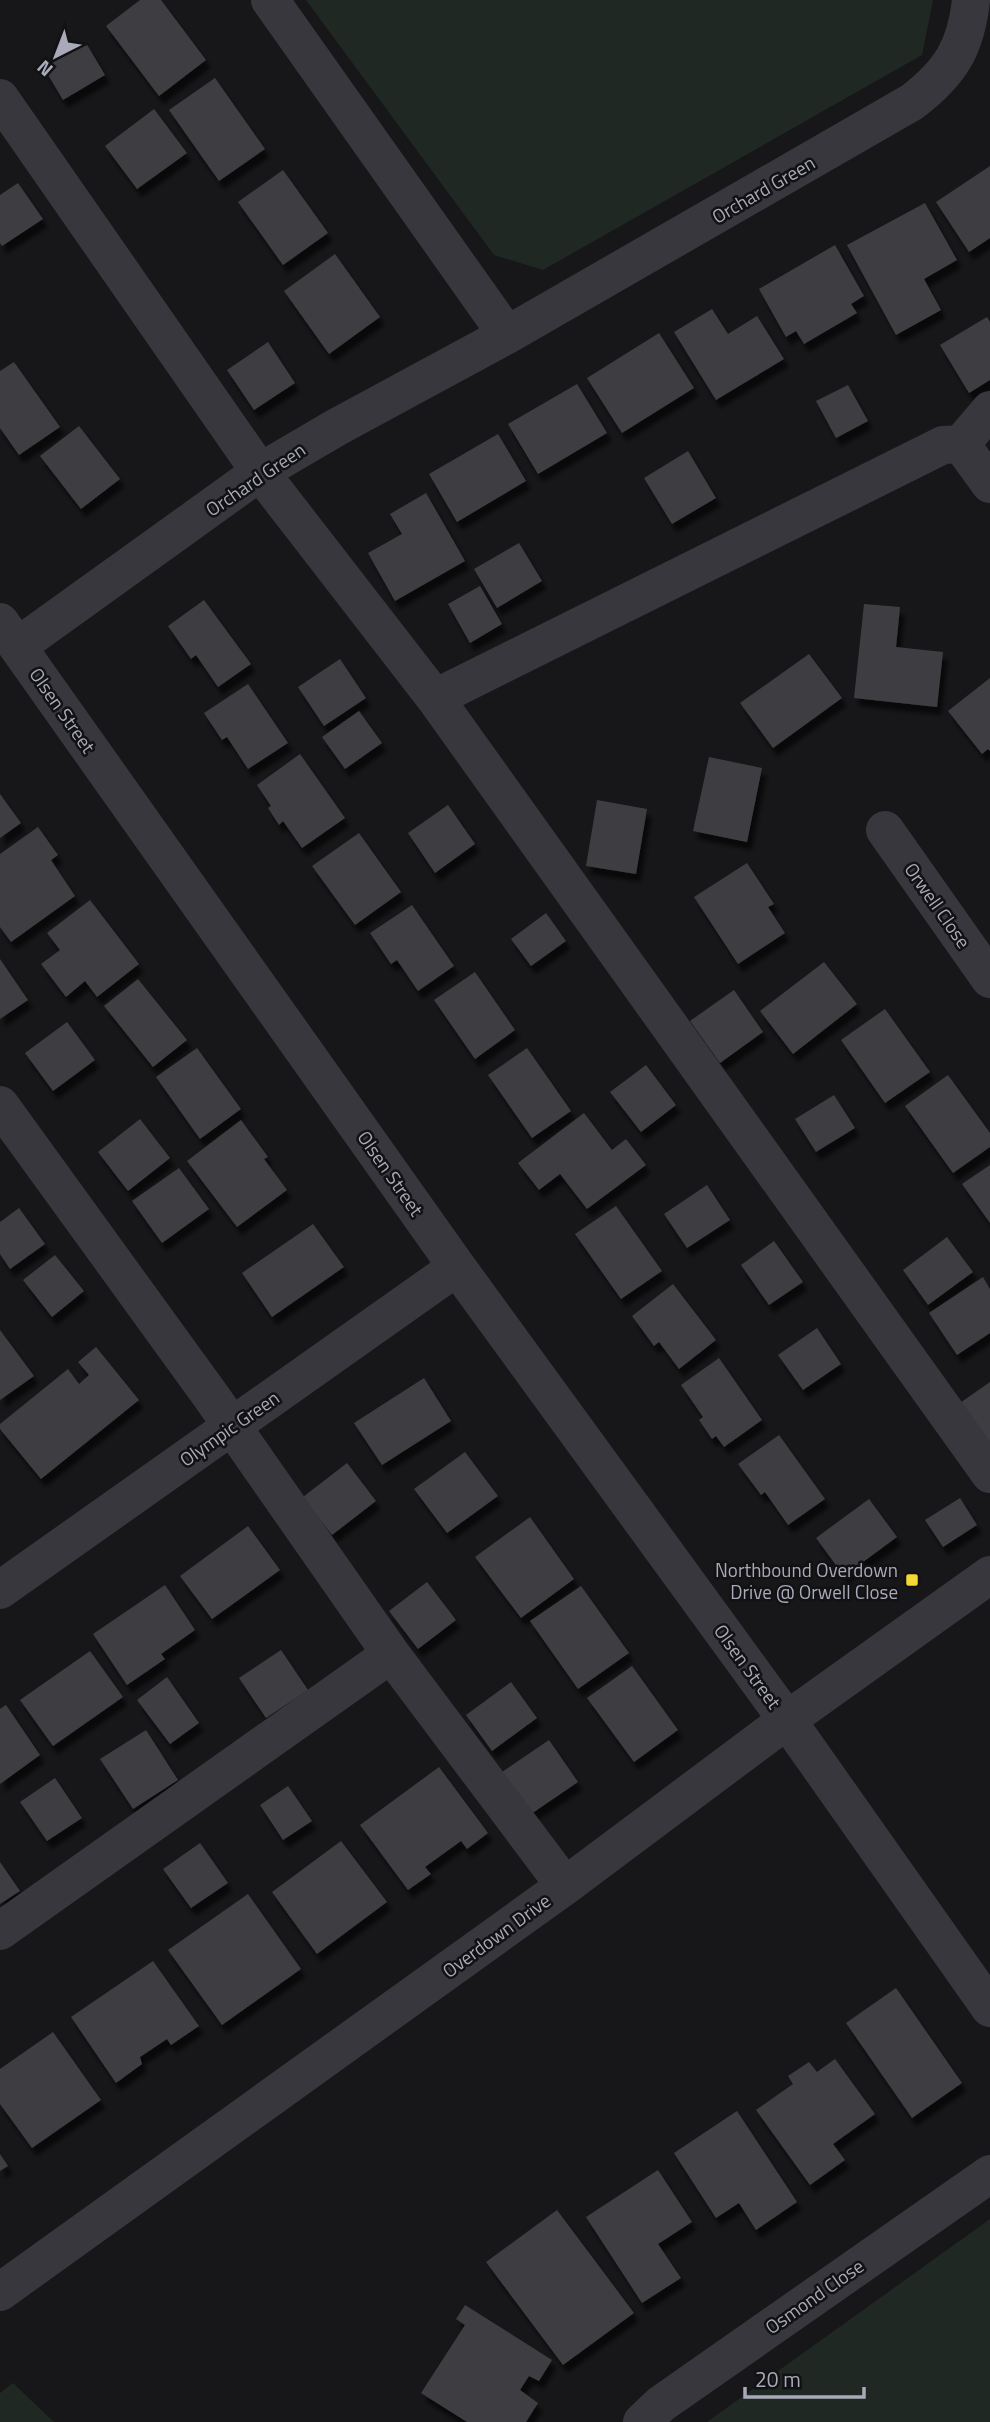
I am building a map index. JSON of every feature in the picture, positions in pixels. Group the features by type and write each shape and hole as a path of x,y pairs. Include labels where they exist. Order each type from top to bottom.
{"street":[{"path":"270,0 507,335"},
{"name":"Orchard Green","path":"9,634 260,472 507,335 912,102 933,86 959,51 968,26 971,0"},
{"path":"0,98 260,472 435,698 990,1474"},
{"path":"435,698 943,445 961,444 990,410"},
{"path":"961,444 990,484"},
{"name":"Olsen Street","path":"9,634 457,1266 787,1720"},
{"name":"Orwell Close","path":"885,830 990,979"},
{"path":"0,1105 232,1426 391,1654 565,1886"},
{"name":"Olympic Green","path":"0,1590 457,1266"},
{"name":"Overdown Drive","path":"0,2292 565,1886 787,1720 990,1575"},
{"path":"0,1931 391,1654"},
{"path":"787,1720 990,2008"},
{"name":"Osmond Close","path":"642,2422 661,2404 990,2174"}],"shaded area":[{"path":"306,0 933,0 922,55 543,270 494,255"},
{"path":"990,2219 990,2422 707,2422"},
{"path":"13,2383 54,2422 0,2422 0,2393"}],"building":[{"path":"140,0 161,0 206,60 159,96 106,26"},
{"path":"86,43 105,75 63,100 44,68"},
{"path":"215,78 265,149 219,181 169,110"},
{"path":"154,109 187,153 137,189 105,146"},
{"path":"990,166 990,238 969,252 936,202"},
{"path":"283,170 328,233 283,265 238,202"},
{"path":"18,183 43,219 2,246 0,195"},
{"path":"925,203 957,260 924,279 941,310 896,335 847,245"},
{"path":"835,245 864,296 851,304 857,313 804,344 796,331 786,337 759,289"},
{"path":"335,254 380,317 329,354 284,291"},
{"path":"712,309 728,334 757,316 784,359 716,400 674,332"},
{"path":"987,317 990,322 990,380 969,393 940,345"},
{"path":"659,333 694,388 622,433 587,378"},
{"path":"268,342 295,383 254,410 227,370"},
{"path":"14,362 60,427 19,455 0,428 0,371"},
{"path":"577,384 607,433 538,474 508,424"},
{"path":"848,385 868,421 836,438 816,401"},
{"path":"79,426 120,479 81,509 40,456"},
{"path":"498,434 526,481 457,522 429,474"},
{"path":"688,451 716,498 672,524 644,478"},
{"path":"426,493 465,561 395,601 368,553 402,534 390,514"},
{"path":"519,543 542,581 497,608 474,569"},
{"path":"480,586 502,624 470,643 448,604"},
{"path":"204,600 251,664 218,687 196,655 191,659 168,626"},
{"path":"864,604 900,607 896,647 943,652 937,707 854,698"},
{"path":"809,654 842,698 773,748 740,703"},
{"path":"340,659 366,698 324,726 298,687"},
{"path":"990,678 990,751 988,749 982,754 948,711"},
{"path":"248,684 288,743 248,769 227,737 222,740 204,713"},
{"path":"359,711 382,743 345,769 322,737"},
{"path":"300,754 345,818 302,848 283,821 279,825 268,808 271,806 257,785"},
{"path":"709,757 762,768 747,842 693,831"},
{"path":"0,794 21,823 0,838"},
{"path":"597,800 647,809 636,874 586,866"},
{"path":"448,805 475,844 435,873 408,833"},
{"path":"38,827 58,855 51,860 75,896 11,942 0,927 0,854"},
{"path":"359,833 401,892 355,925 312,866"},
{"path":"747,863 774,904 768,907 785,933 738,964 694,897"},
{"path":"90,900 139,964 97,997 85,981 66,997 41,964 60,950 47,933"},
{"path":"412,905 454,966 418,991 397,960 391,964 370,933"},
{"path":"546,913 566,941 531,966 511,939"},
{"path":"0,959 28,1000 0,1019"},
{"path":"824,962 857,1004 793,1054 760,1011"},
{"path":"475,972 515,1030 475,1059 434,1000"},
{"path":"138,979 187,1040 153,1067 104,1006"},
{"path":"734,990 763,1032 720,1063 690,1021"},
{"path":"885,1009 930,1072 885,1103 841,1040"},
{"path":"67,1022 95,1060 53,1091 25,1053"},
{"path":"197,1048 241,1109 200,1139 156,1077"},
{"path":"527,1048 571,1111 532,1138 488,1075"},
{"path":"646,1065 676,1105 641,1132 610,1092"},
{"path":"948,1075 990,1133 990,1147 953,1173 905,1106"},
{"path":"834,1095 855,1128 816,1152 795,1119"},
{"path":"584,1113 612,1150 626,1139 646,1165 587,1209 560,1174 539,1190 518,1163"},
{"path":"140,1119 170,1158 128,1191 98,1152"},
{"path":"241,1120 268,1157 264,1159 287,1190 237,1227 187,1161"},
{"path":"990,1165 990,1223 962,1184"},
{"path":"179,1168 209,1209 162,1243 132,1201"},
{"path":"707,1185 730,1220 687,1248 664,1214"},
{"path":"616,1206 662,1271 621,1299 575,1234"},
{"path":"19,1208 45,1244 10,1269 0,1254 0,1222"},
{"path":"313,1224 344,1267 272,1317 242,1273"},
{"path":"947,1237 973,1272 928,1305 903,1270"},
{"path":"774,1241 803,1282 769,1305 741,1265"},
{"path":"55,1255 84,1291 52,1317 23,1280"},
{"path":"983,1277 990,1289 990,1333 957,1355 929,1313"},
{"path":"673,1284 716,1340 679,1369 659,1342 654,1346 632,1316"},
{"path":"817,1328 841,1364 803,1390 778,1355"},
{"path":"0,1330 34,1376 0,1400"},
{"path":"96,1347 139,1400 41,1479 0,1429 0,1424 68,1369 79,1384 89,1375 78,1362"},
{"path":"719,1358 762,1420 724,1447 716,1436 712,1439 699,1420 703,1417 681,1385"},
{"path":"424,1378 451,1421 382,1465 354,1423"},
{"path":"990,1382 990,1446 960,1403"},
{"path":"779,1435 825,1499 788,1525 765,1492 761,1495 738,1464"},
{"path":"465,1452 498,1496 447,1533 414,1489"},
{"path":"347,1463 376,1501 332,1535 303,1497"},
{"path":"960,1498 977,1525 943,1547 925,1520"},
{"path":"869,1499 897,1537 844,1576 816,1538"},
{"path":"530,1517 574,1579 521,1618 475,1557"},
{"path":"248,1526 280,1570 212,1619 180,1576"},
{"path":"427,1582 456,1620 418,1649 389,1611"},
{"path":"165,1585 195,1630 161,1654 165,1659 127,1685 93,1634"},
{"path":"581,1586 629,1653 578,1689 530,1621"},
{"path":"281,1650 308,1690 266,1718 239,1678"},
{"path":"90,1651 123,1697 53,1746 20,1700"},
{"path":"632,1666 678,1730 634,1762 587,1698"},
{"path":"167,1677 199,1723 170,1744 137,1700"},
{"path":"511,1682 537,1718 492,1751 466,1715"},
{"path":"6,1705 40,1755 0,1784 0,1709"},
{"path":"146,1730 178,1780 133,1809 100,1759"},
{"path":"549,1740 578,1782 531,1814 502,1772"},
{"path":"439,1767 488,1833 467,1849 461,1841 425,1867 431,1874 408,1890 360,1825"},
{"path":"55,1778 82,1818 47,1841 20,1802"},
{"path":"288,1786 312,1821 283,1840 260,1805"},
{"path":"341,1841 387,1902 317,1954 272,1892"},
{"path":"200,1843 228,1883 191,1908 163,1869"},
{"path":"0,1862 20,1891 0,1904"},
{"path":"248,1894 301,1969 222,2025 168,1950"},
{"path":"153,1961 199,2026 171,2045 167,2039 140,2057 142,2064 116,2083 71,2017"},
{"path":"896,1988 962,2083 912,2118 846,2023"},
{"path":"53,2032 101,2100 32,2148 0,2104 0,2069"},
{"path":"835,2059 875,2114 833,2144 845,2160 810,2185 756,2110 793,2084 788,2076 809,2062 817,2072"},
{"path":"737,2111 797,2202 756,2230 739,2203 716,2218 674,2153"},
{"path":"0,2154 8,2166 0,2171"},
{"path":"658,2170 692,2222 658,2244 681,2278 642,2303 586,2217"},
{"path":"557,2210 634,2313 563,2365 486,2262"},
{"path":"465,2305 552,2360 539,2381 529,2376 520,2390 538,2403 526,2422 467,2422 421,2393 465,2325 456,2319"}],"place":[{"name":"Northbound Overdown Drive @ Orwell Close","path":"912,1580"}]}
